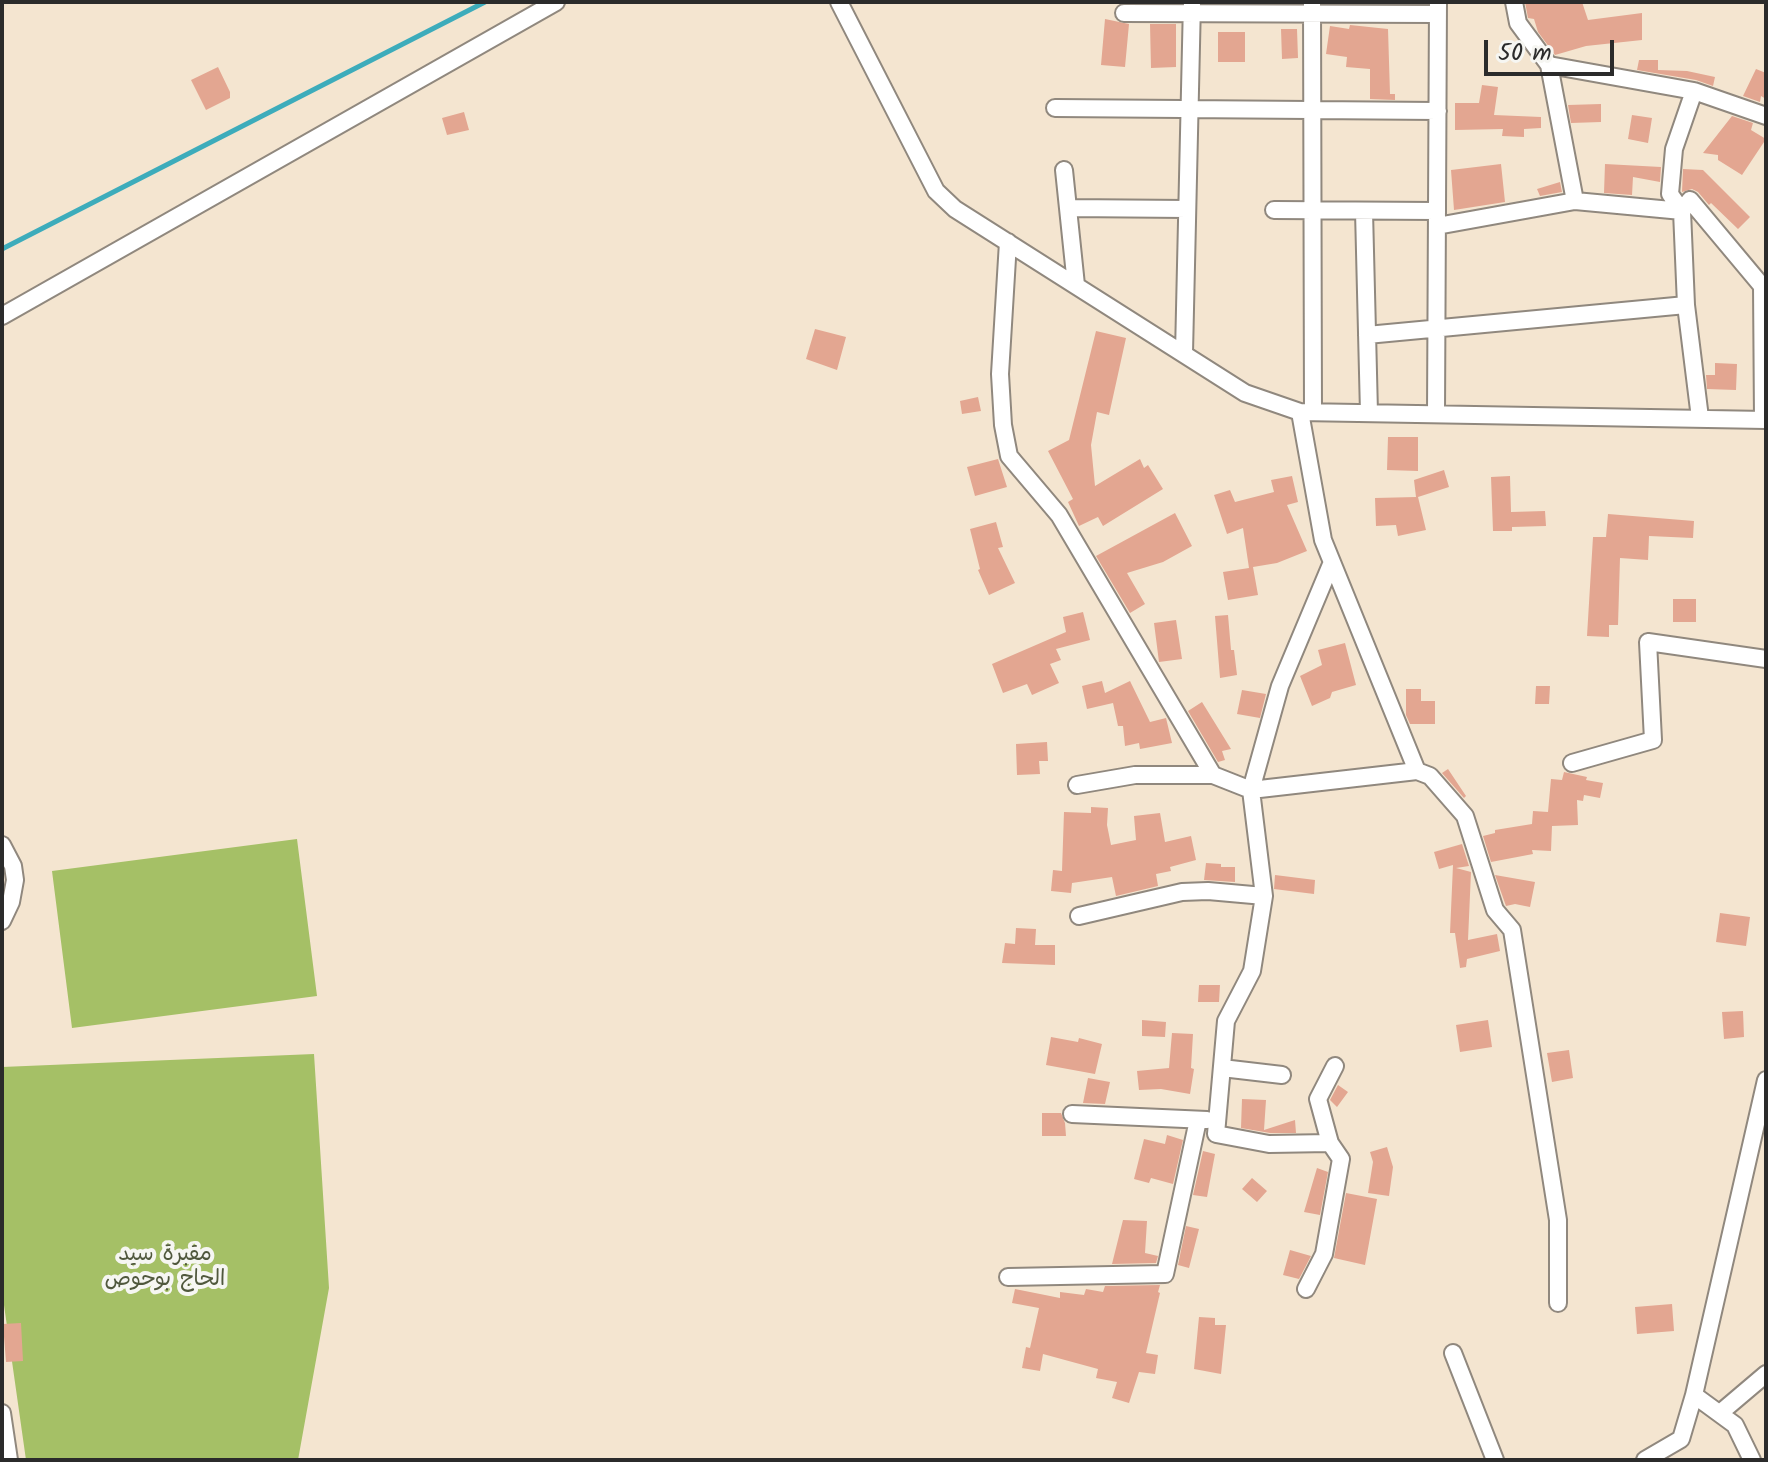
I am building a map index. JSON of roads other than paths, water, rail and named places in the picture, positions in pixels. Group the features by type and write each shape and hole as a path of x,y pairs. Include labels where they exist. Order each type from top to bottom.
{"street":[{"path":"2,316 556,2"},
{"path":"839,2 936,191 955,209 1245,393 1306,412 1765,420 1764,284 1690,200 1682,211"},
{"path":"1514,2 1518,23 1549,65 1575,201"},
{"path":"1184,353 1191,7"},
{"path":"1124,13 1191,7 1438,8 1436,414"},
{"path":"1312,8 1312,210 1306,412 1323,540 1417,771"},
{"path":"1549,65 1694,91 1766,116"},
{"path":"1694,91 1674,149 1670,194 1682,211 1686,305 1700,418"},
{"path":"1055,108 1438,111"},
{"path":"1064,170 1076,285"},
{"path":"1274,210 1364,211 1437,219 1575,201 1682,211"},
{"path":"1068,208 1187,209"},
{"path":"1364,211 1369,413"},
{"path":"1008,242 1000,374 1009,456 1059,515 1213,775"},
{"path":"1367,335 1686,305"},
{"path":"1330,1143 1269,1144 1216,1134 1226,1021 1252,971 1264,896 1251,790 1280,686 1332,562"},
{"path":"1572,763 1653,740 1648,642 1766,659"},
{"path":"1077,785 1135,775 1213,775 1251,790 1417,771 1430,776 1465,816 1495,910 1512,930 1558,1220 1558,1303"},
{"path":"2,845 13,866 15,880 11,902 2,921"},
{"path":"1079,916 1182,892 1264,896"},
{"path":"1306,1289 1324,1254 1341,1159 1330,1143 1318,1099 1335,1066"},
{"path":"1222,1068 1282,1075"},
{"path":"1645,1460 1681,1439 1694,1395 1766,1080"},
{"path":"1072,1114 1217,1121"},
{"path":"1008,1277 1165,1274 1198,1120"},
{"path":"1453,1353 1495,1460"},
{"path":"1720,1413 1766,1374"},
{"path":"1694,1395 1735,1425 1752,1460"},
{"path":"2,1413 9,1460"}],"waterway":[{"path":"2,249 485,2"}],"park label":[{"name":"مقبرة سيد الحاج بوحوص","path":"165,1268"}]}
